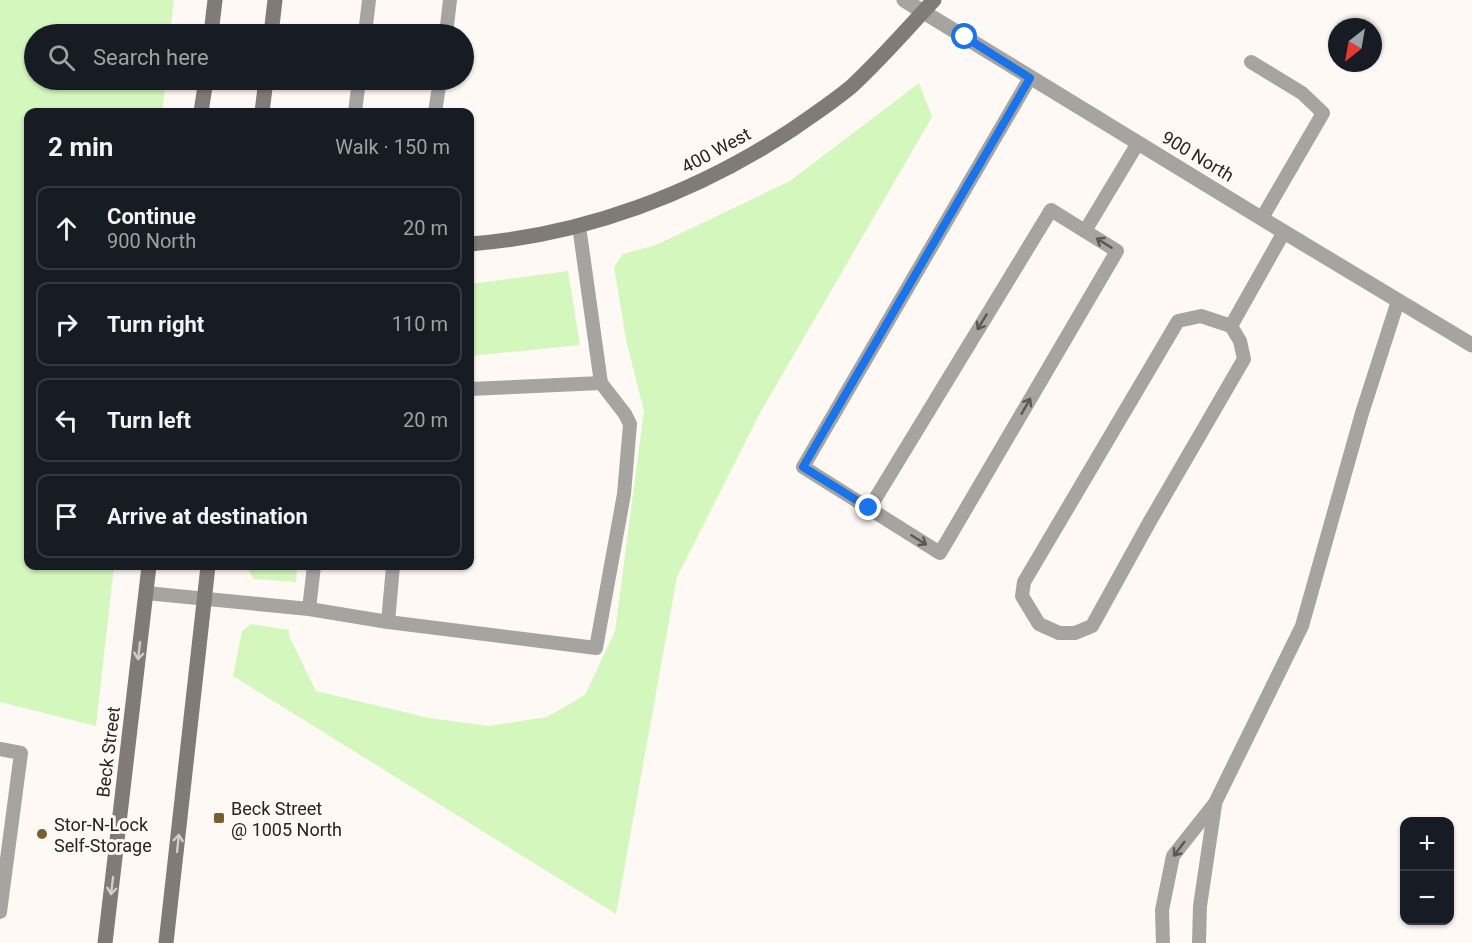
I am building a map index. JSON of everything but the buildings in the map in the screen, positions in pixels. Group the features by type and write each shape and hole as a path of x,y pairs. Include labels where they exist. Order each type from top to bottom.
{"main road":[{"path":"212,24 215,0"},
{"path":"272,24 275,0"},
{"name":"400 West","path":"474,244 537,236 579,226 633,209 684,189 730,166 774,141 851,86 928,6"},
{"path":"202,108 204,90"},
{"path":"262,108 265,90"},
{"name":"Beck Street","path":"105,943 149,570"},
{"path":"166,943 208,570"}],"street":[{"name":"900 North","path":"904,0 928,6 1030,78 1472,345"}],"lane":[{"path":"365,24 369,0"},
{"path":"447,24 450,0"},
{"path":"1251,62 1302,93 1323,113 1262,218"},
{"path":"869,508 1051,210 1117,251 940,553 803,467 1030,78"},
{"path":"356,108 358,90"},
{"path":"436,108 438,90"},
{"path":"1085,231 1138,143"},
{"path":"146,593 309,609 388,622 596,648 624,494 630,424 602,382 579,226"},
{"path":"1231,326 1284,232"},
{"path":"1163,943 1162,910 1173,856 1215,803 1302,626 1362,413 1398,301"},
{"path":"1201,316 1231,326 1240,341 1244,359 1150,520 1092,626 1075,633 1059,633 1039,624 1022,596 1024,582 1178,321 1201,316"},
{"path":"474,389 602,382"},
{"path":"309,609 314,570"},
{"path":"388,622 393,570"},
{"path":"0,749 21,753 0,912"},
{"path":"1199,943 1200,906 1215,803"}],"green space":[{"path":"0,0 174,0 171,24 24,24 24,90 165,90 162,108 24,108 24,570 114,570 96,726 0,702"},
{"path":"919,83 932,117 760,413 677,577 616,914 233,676 242,631 251,624 289,630 289,636 316,691 429,718 489,726 547,717 585,695 615,631 644,411 626,340 614,267 623,254 656,245 790,181"},
{"path":"568,271 580,345 474,356 474,283"},
{"path":"249,570 297,570 296,582 253,579"}],"place":[{"name":"Beck Street @ 1005 North","path":"219,818"},
{"name":"Stor-N-Lock Self-Storage","path":"42,834"}],"route":[{"path":"869,508 803,467 1030,78 965,37"}]}
